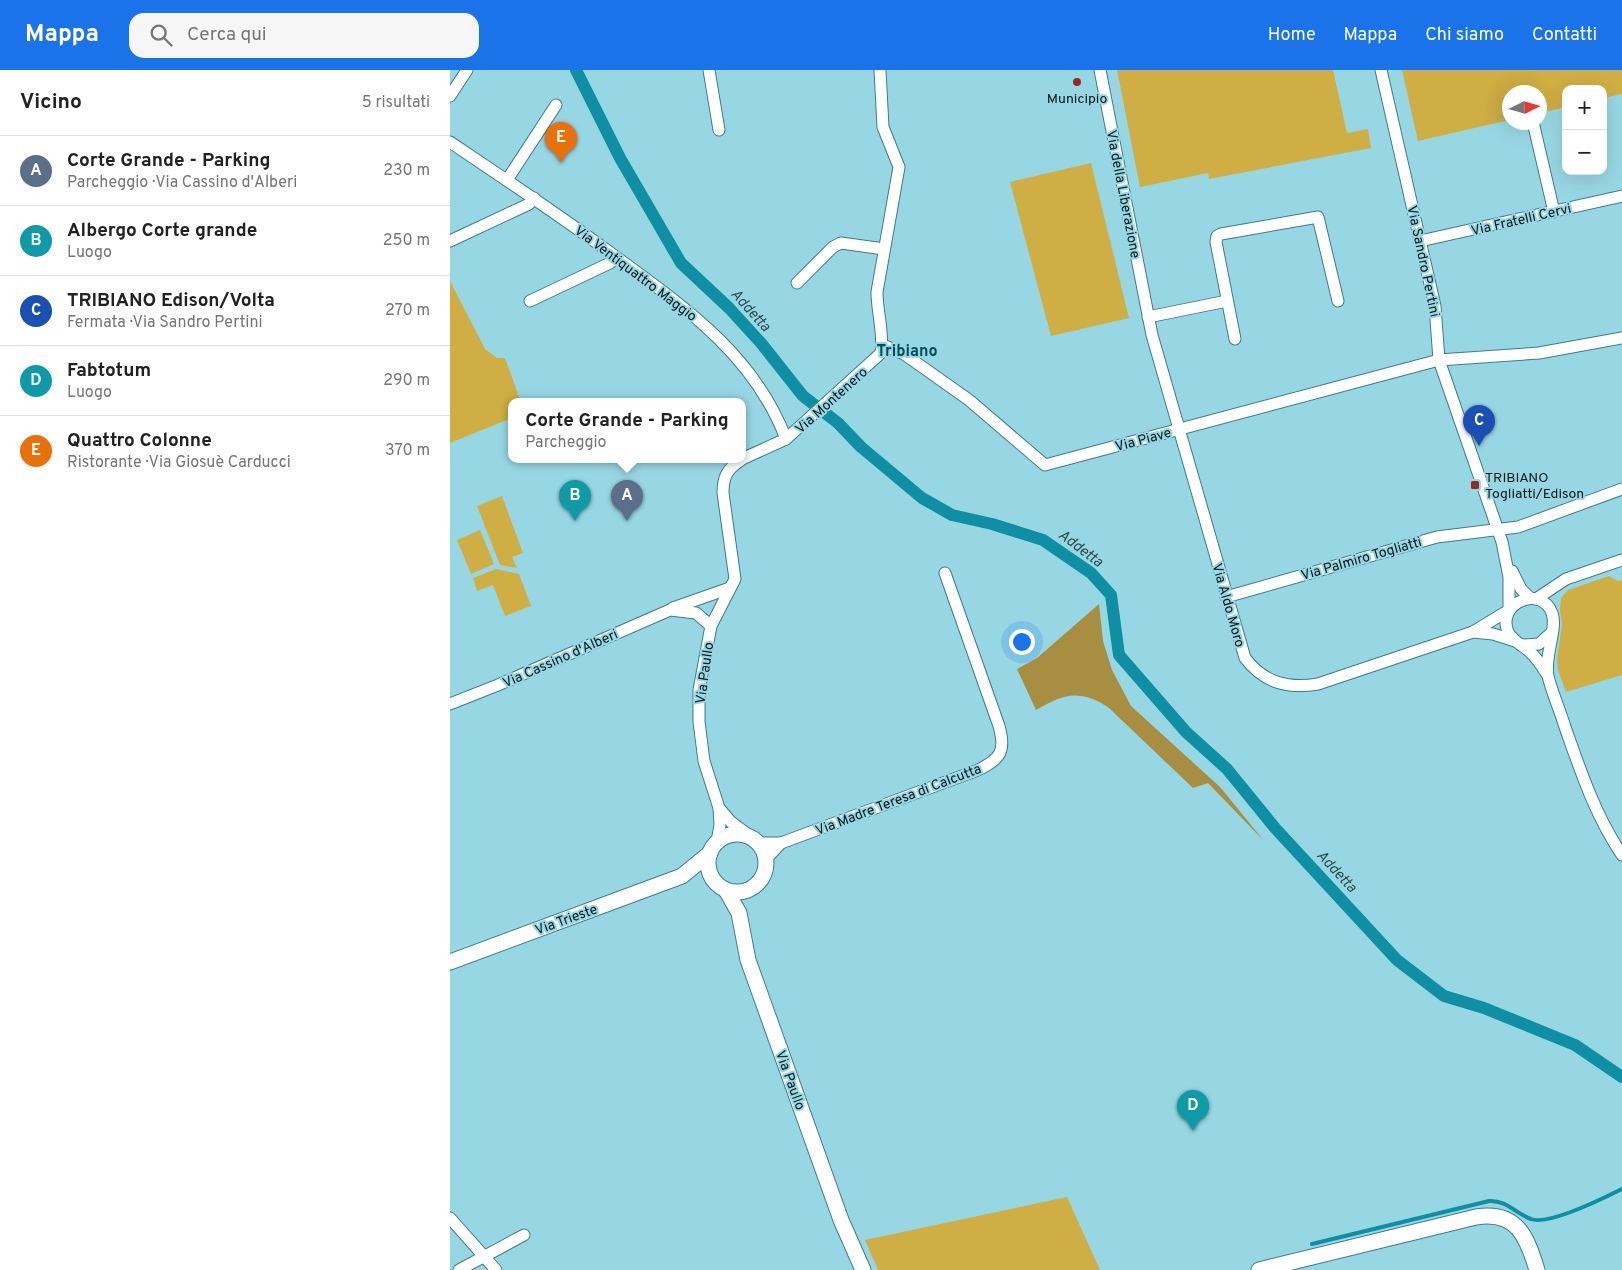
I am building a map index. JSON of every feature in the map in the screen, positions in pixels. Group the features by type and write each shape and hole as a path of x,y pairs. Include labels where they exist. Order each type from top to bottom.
{"street":[{"path":"450,96 467,70"},
{"path":"709,70 719,130"},
{"path":"880,70 883,127 888,144 898,161 877,304 883,345"},
{"name":"Via della Liberazione","path":"1100,70 1148,317 1178,430"},
{"name":"Via Sandro Pertini","path":"1381,70 1435,306 1439,360 1508,563 1521,589 1533,598"},
{"path":"507,180 556,105"},
{"path":"1535,130 1554,212"},
{"name":"Via Ventiquattro Maggio","path":"450,142 534,198 616,257 684,307 712,331 736,357 771,403 786,439"},
{"name":"Via Fratelli Cervi","path":"1420,242 1622,196"},
{"path":"450,241 529,204 534,198"},
{"path":"1235,339 1216,242 1217,236 1313,216 1318,217 1321,221 1338,301"},
{"path":"797,283 840,242 884,249"},
{"path":"530,301 610,263 616,257"},
{"path":"1148,317 1227,301"},
{"name":"Via Piave","path":"883,345 904,354 969,400 1044,465 1439,360 1539,353 1622,338"},
{"name":"Via Montenero","path":"746,458 786,439 801,428 877,359 883,345"},
{"name":"Via Aldo Moro","path":"1178,430 1245,658 1265,678 1291,686 1318,684 1473,632"},
{"name":"Via Paullo","path":"738,463 727,472 723,480 723,493 735,566 735,579 711,626 699,690 699,722 704,761 719,808 720,825 709,869 739,913 748,960 848,1236 863,1270"},
{"name":"Via Palmiro Togliatti","path":"1226,597 1437,537 1518,527 1622,489"},
{"path":"1473,632 1509,610 1518,602 1533,598 1570,577 1622,560"},
{"name":"Via Sandro Pertini","path":"1508,563 1509,610"},
{"name":"Via Madre Teresa di Calcutta","path":"766,859 781,843 978,770 993,763 1001,753 1003,741 999,726 945,573"},
{"name":"Via Cassino d'Alberi","path":"450,704 670,610 730,588"},
{"path":"1533,598 1546,604 1552,612 1554,624 1551,634 1548,676"},
{"path":"670,610 696,614 711,626"},
{"path":"1509,610 1507,627 1519,643 1536,657 1548,676 1592,802 1622,855"},
{"path":"1473,632 1493,634 1519,643 1539,644 1551,634"},
{"name":"Via Paullo","path":"719,808 730,822 754,840 766,859 763,876 751,889 741,923"},
{"path":"713,848 733,834 754,840"},
{"name":"Via Madre Teresa di Calcutta","path":"754,840 781,843"},
{"name":"Via Trieste","path":"450,962 682,876 713,848"},
{"path":"682,876 743,892 751,889"},
{"path":"1259,1270 1476,1217 1492,1216 1509,1221 1522,1232 1529,1244 1537,1270"},
{"path":"450,1218 496,1270"},
{"path":"459,1270 524,1235"}],"shaded area":[{"path":"1117,70 1333,70 1347,133 1368,129 1371,148 1209,179 1208,173 1140,187"},
{"path":"1402,70 1622,70 1622,94 1607,97 1607,85 1562,85 1562,108 1547,111 1547,85 1502,85 1502,122 1418,141"},
{"path":"1091,163 1129,318 1051,336 1010,182"},
{"path":"450,281 485,349 497,358 505,358 520,398 508,398 508,420 450,443"},
{"path":"502,496 523,553 512,557 517,568 500,565 477,506"},
{"path":"480,530 494,564 471,574 457,540"},
{"path":"496,569 519,574 531,606 505,616 493,585 477,591 473,578"},
{"path":"1609,576 1618,581 1622,580 1622,675 1566,692 1558,670 1557,659 1562,625 1561,598 1568,590"},
{"path":"1099,604 1103,641 1112,670 1131,706 1220,787 1264,841 1208,783 1193,788 1108,707 1098,701 1080,696 1063,697 1036,710 1017,669 1037,658"},
{"path":"1067,1197 1100,1270 878,1270 865,1240"}],"waterway":[{"name":"Addetta","path":"576,70 620,158 681,263 729,308 761,343 803,396 838,423 861,447 922,498 952,515 992,524 1043,540 1091,573 1111,595 1119,655 1186,732 1227,769 1275,828 1397,960 1444,996 1484,1008 1575,1045 1622,1077"},
{"path":"1312,1244 1489,1201 1506,1205 1531,1219 1550,1219 1577,1210 1622,1189"}],"place":[{"name":"Municipio","path":"1077,82"},
{"name":"Quattro Colonne","path":"561,163"},
{"name":"TRIBIANO Edison/Volta","path":"1479,446"},
{"name":"TRIBIANO Togliatti/Edison","path":"1475,485"},
{"name":"Albergo Corte grande","path":"575,521"},
{"name":"Corte Grande - Parking","path":"627,521"},
{"name":"Fabtotum","path":"1193,1131"}],"district":[{"name":"Tribiano","path":"907,350"}]}
